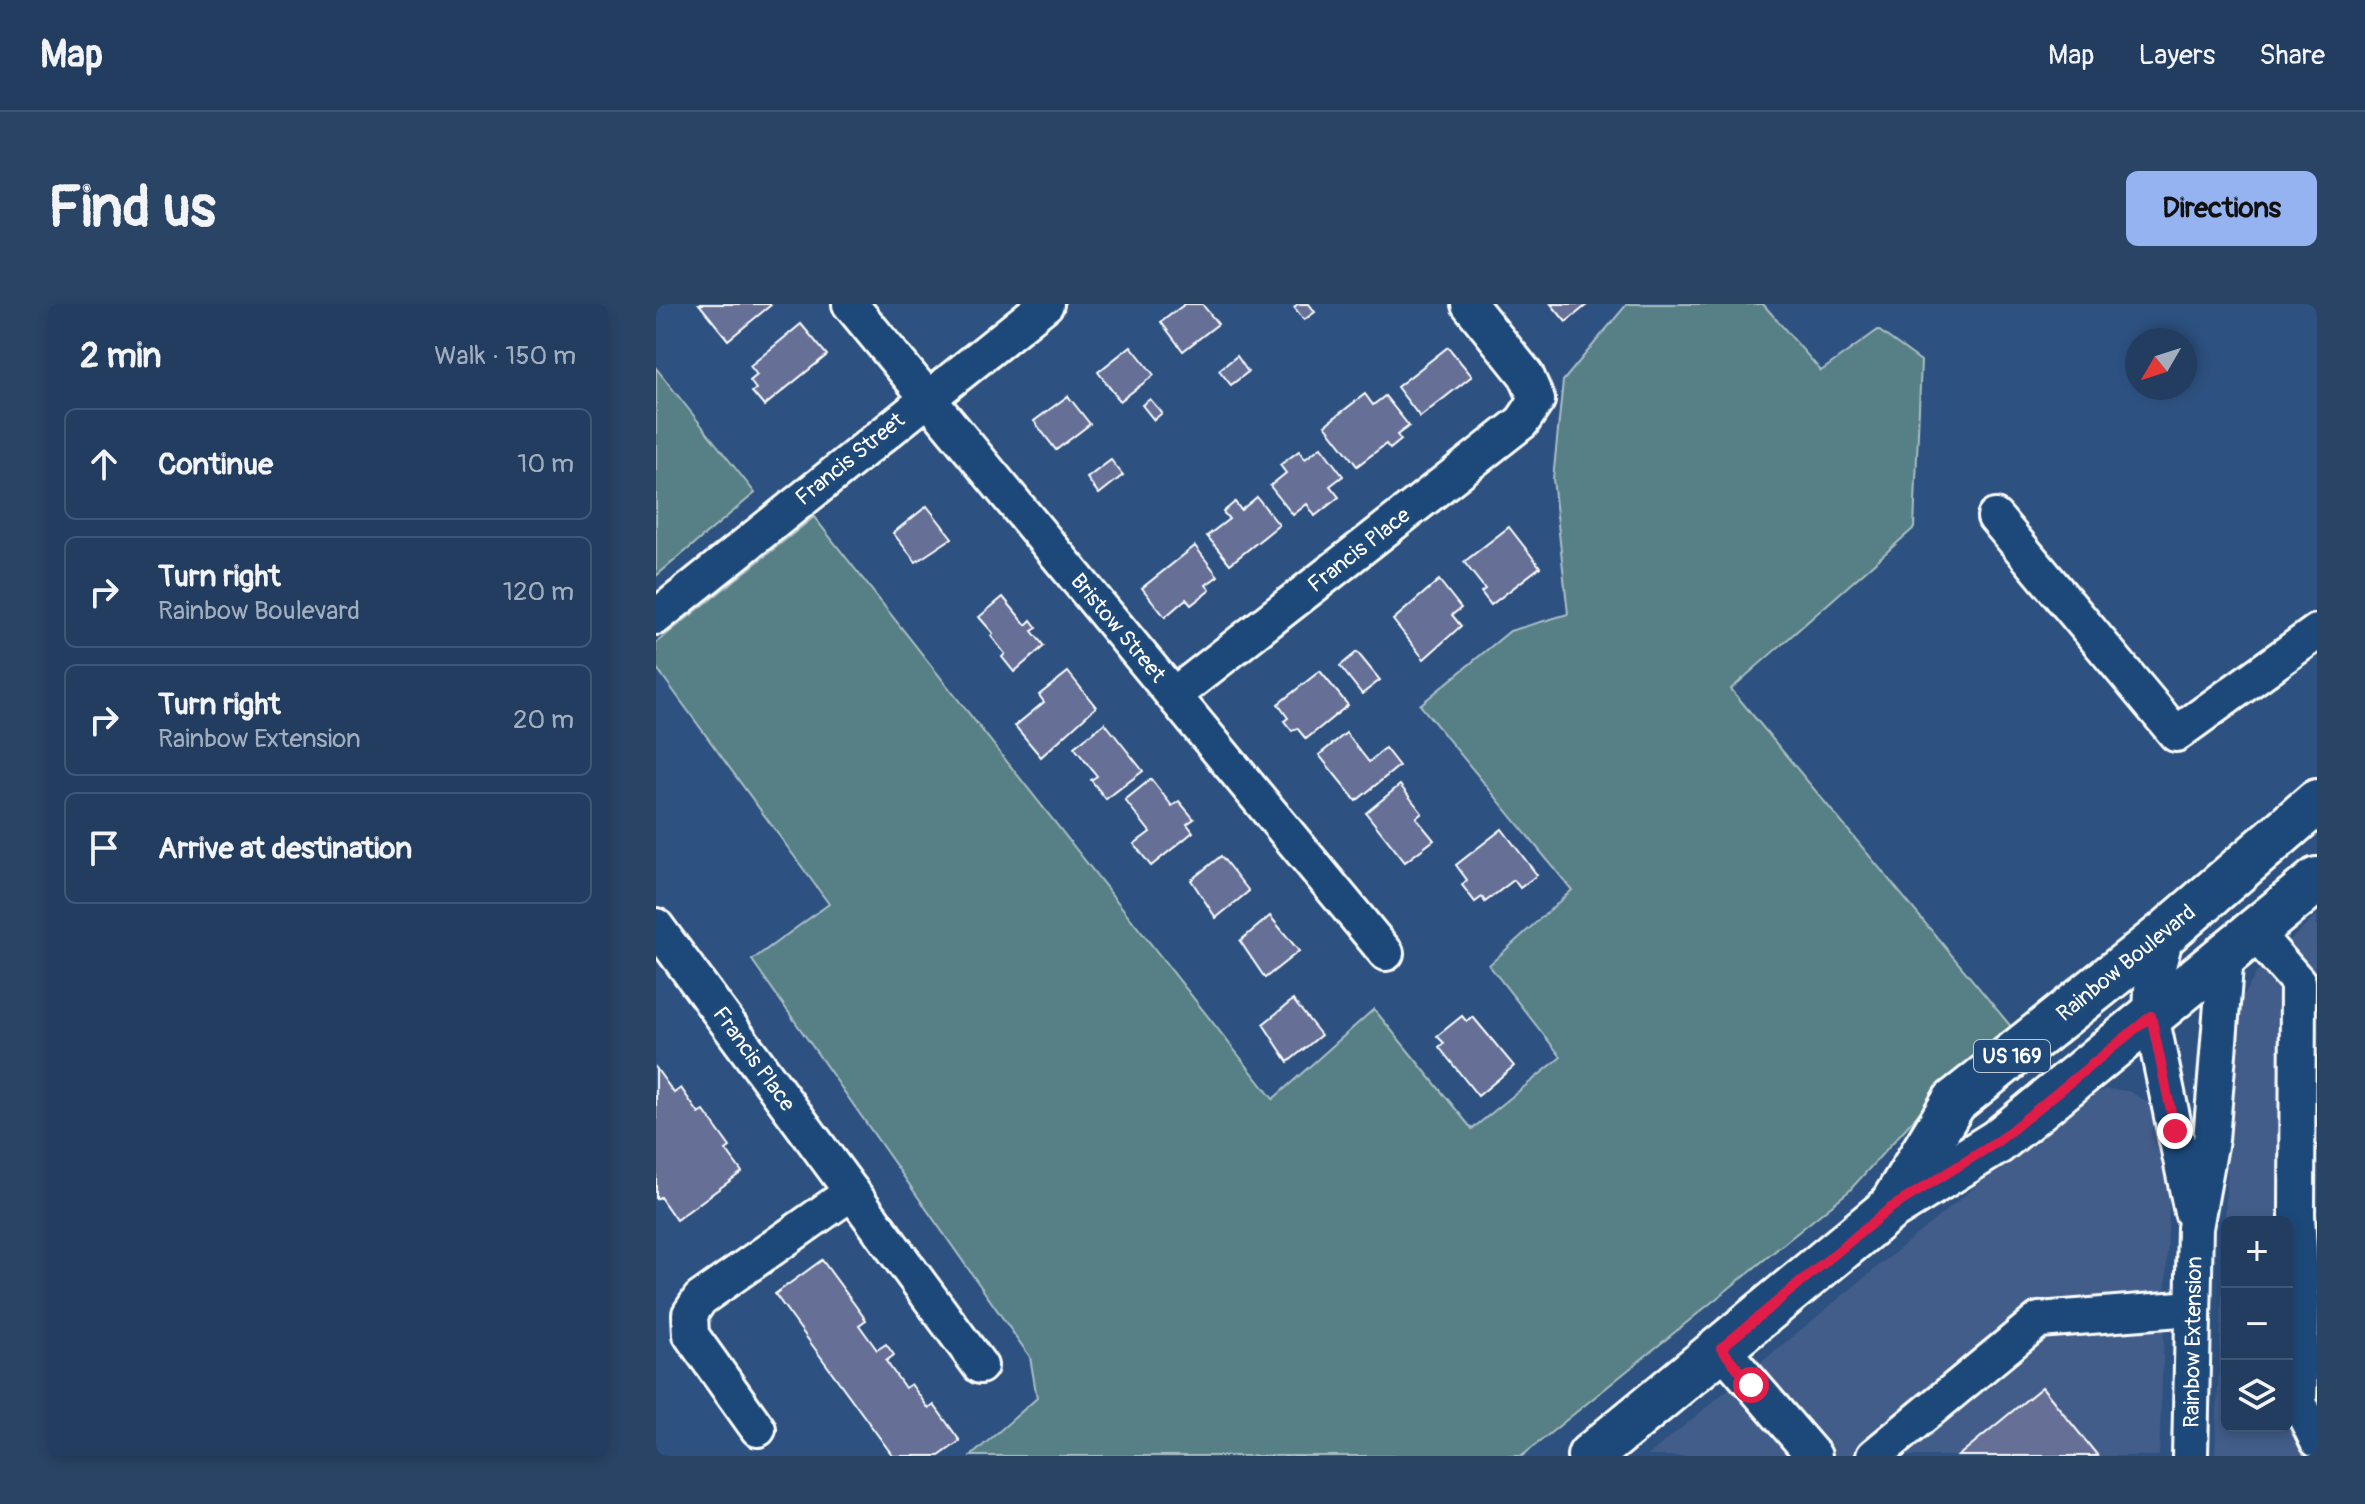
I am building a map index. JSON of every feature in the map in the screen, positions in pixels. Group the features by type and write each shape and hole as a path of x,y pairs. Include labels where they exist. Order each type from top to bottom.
{"main road":[{"name":"Rainbow Boulevard","path":"1889,1209 1954,1102 2167,932 2317,802"},
{"name":"Rainbow Boulevard","path":"1590,1456 1889,1209 1997,1142 2317,880"}],"street":[{"name":"Bristow Street","path":"850,304 925,399 1386,953"},
{"name":"Francis Street","path":"656,617 1046,304"},
{"name":"Francis Place","path":"1174,695 1522,422 1537,400 1526,375 1469,304"},
{"path":"1995,517 2176,734 2317,632"},
{"name":"Francis Place","path":"656,926 980,1366"},
{"name":"Rainbow Extension","path":"2167,932 2152,989 2151,1016 2195,1228"},
{"path":"2240,943 2308,975 2310,1294 2298,1351 2299,1403 2317,1440"},
{"name":"Rainbow Extension","path":"2190,1456 2195,1228 2240,943"},
{"path":"758,1429 691,1335 690,1314 700,1299 852,1192"},
{"path":"1874,1456 2039,1320 2193,1308"},
{"path":"1721,1348 1814,1456"}],"shaded area":[{"path":"2317,915 2317,1456 2215,1456 2221,1314 2221,1432 2293,1432 2293,1216 2225,1216 2233,1030 2243,996 2258,970"},
{"path":"2106,1089 2129,1091 2152,1105 2162,1123 2171,1160 2159,1456 1647,1456 2082,1099"}],"green space":[{"path":"1627,304 1763,304 1821,371 1878,330 1921,361 1914,528 1731,689 2013,1029 1931,1100 1849,1191 1522,1456 971,1456 1037,1398 1030,1357 752,960 829,904 656,667 656,643 814,517 1273,1099 1374,1009 1472,1129 1561,1057 1489,965 1572,890 1420,705 1510,631 1568,614 1553,479 1563,381"},
{"path":"656,368 755,493 656,576"}],"building":[{"path":"699,304 770,304 771,305 728,340"},
{"path":"1185,304 1202,304 1218,324 1183,351 1161,322"},
{"path":"1309,304 1315,312 1304,320 1294,307"},
{"path":"1551,304 1588,304 1566,322"},
{"path":"801,324 827,355 764,406 752,392 756,389 750,381 757,375 750,366"},
{"path":"1131,346 1154,375 1120,401 1098,372"},
{"path":"1448,347 1472,376 1420,417 1397,387"},
{"path":"1237,356 1248,372 1231,385 1219,370"},
{"path":"1365,394 1373,405 1385,396 1409,426 1397,435 1401,440 1390,449 1386,444 1357,466 1325,425"},
{"path":"1068,396 1090,424 1056,450 1034,421"},
{"path":"1150,399 1162,413 1154,420 1142,405"},
{"path":"1321,447 1343,476 1330,486 1339,497 1315,516 1307,504 1293,515 1270,486 1286,473 1280,465 1299,451 1305,459"},
{"path":"1111,460 1123,475 1099,494 1087,478"},
{"path":"1257,497 1279,525 1230,564 1207,536 1229,519 1223,512 1235,502 1241,510"},
{"path":"927,506 952,538 916,562 893,533"},
{"path":"1509,527 1540,567 1491,605 1481,592 1485,589 1464,562"},
{"path":"1195,546 1218,576 1206,585 1210,590 1191,605 1186,599 1165,617 1142,588"},
{"path":"1439,580 1461,608 1452,615 1461,626 1424,659 1393,620"},
{"path":"1003,597 1026,625 1031,620 1037,628 1032,631 1044,646 1014,672 1002,657 1005,654 991,636 993,633 979,617"},
{"path":"1357,652 1380,680 1362,694 1340,666"},
{"path":"1320,671 1348,705 1306,739 1297,728 1292,731 1284,721 1288,718 1278,704"},
{"path":"1068,672 1096,707 1041,757 1015,726 1044,702 1039,695"},
{"path":"1105,723 1143,771 1106,799 1091,780 1097,776 1074,747"},
{"path":"1346,733 1369,762 1385,748 1399,766 1356,801 1319,755"},
{"path":"1151,779 1172,806 1179,801 1194,819 1187,824 1193,832 1151,866 1134,844 1150,832 1125,800"},
{"path":"1400,785 1422,813 1416,818 1434,840 1405,862 1366,813"},
{"path":"1502,829 1537,875 1520,888 1514,880 1485,902 1482,897 1475,902 1462,885 1467,880 1456,865"},
{"path":"1221,856 1249,891 1216,918 1191,880"},
{"path":"1270,916 1299,951 1265,978 1240,941"},
{"path":"1293,1000 1321,1035 1288,1062 1263,1024"},
{"path":"1462,1016 1467,1022 1473,1017 1514,1066 1478,1096 1439,1047 1444,1043 1437,1036"},
{"path":"656,1068 674,1093 681,1088 699,1114 704,1111 730,1147 726,1150 742,1172 676,1220 660,1197 656,1199"},
{"path":"822,1260 866,1320 859,1325 877,1350 886,1344 894,1355 886,1361 905,1388 911,1384 929,1409 934,1405 960,1441 939,1456 893,1456 775,1294"},
{"path":"2042,1387 2098,1456 1958,1456"}],"route":[{"path":"1751,1385 1721,1348 1889,1209 1997,1142 2151,1016 2175,1131"}]}
